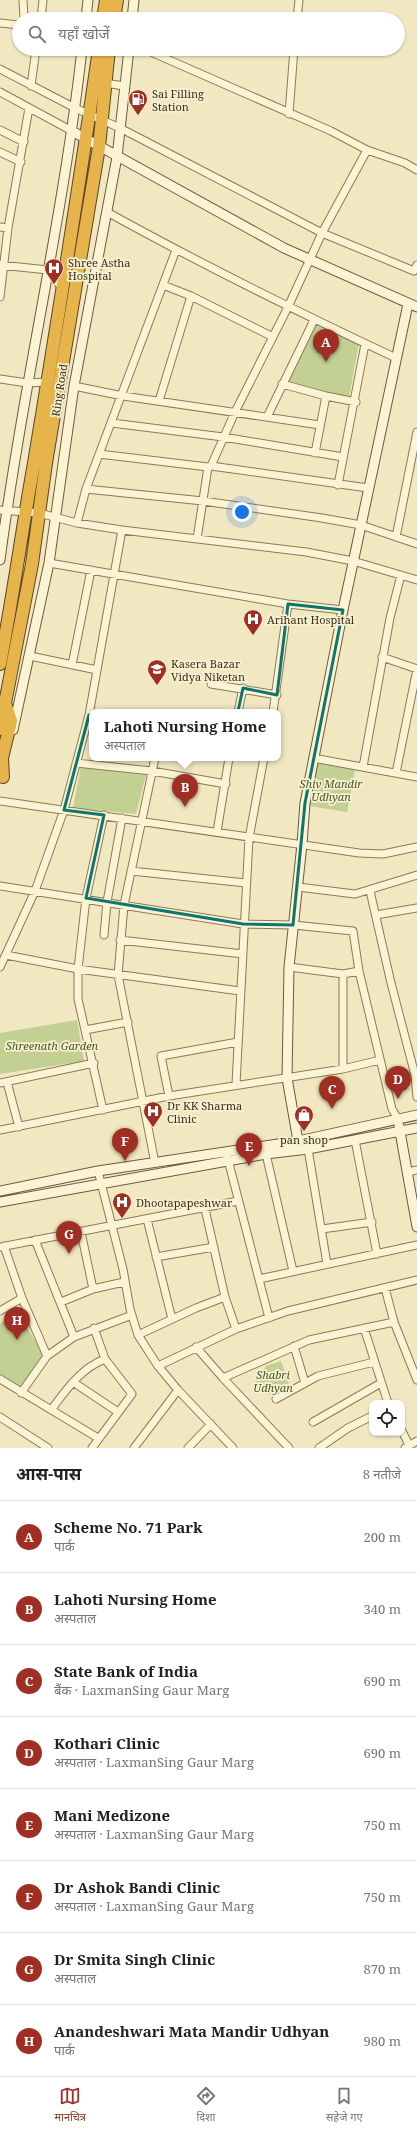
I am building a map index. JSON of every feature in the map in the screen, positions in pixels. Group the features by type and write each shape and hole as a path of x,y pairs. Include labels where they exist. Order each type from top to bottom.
{"highway":[{"path":"104,12 106,0"},
{"path":"115,12 117,0"},
{"name":"Ring Road","path":"0,664 13,598 48,382 87,140 98,56"},
{"name":"Ring Road","path":"0,729 6,706 32,564 99,147 108,56"},
{"path":"1,781 2,758 11,721 6,706"}],"street":[{"path":"23,0 24,12"},
{"path":"41,12 43,0"},
{"path":"87,12 88,0"},
{"path":"133,12 134,0"},
{"path":"298,12 299,0"},
{"path":"0,23 12,24"},
{"path":"31,86 35,56"},
{"path":"0,560 3,510 48,270 76,108 81,56"},
{"path":"1,781 50,563 55,517 74,386 117,157 128,56"},
{"path":"160,56 289,114 331,131 367,150 405,163 417,170"},
{"path":"289,114 293,56"},
{"path":"0,69 31,86 120,128 322,233 416,270"},
{"path":"105,83 124,86"},
{"path":"0,92 284,248 412,306 396,358 368,488 305,803 289,967 287,1078 298,1141"},
{"path":"0,296 2,265 21,162 29,108"},
{"path":"0,130 24,142"},
{"path":"197,539 210,467 223,437 288,307 322,233 367,150"},
{"path":"0,152 21,162"},
{"path":"107,212 176,250 288,307 396,358"},
{"path":"0,227 8,228"},
{"path":"77,523 86,489 123,396 176,250"},
{"path":"2,265 48,270 62,288"},
{"path":"163,285 191,296 273,337"},
{"path":"159,402 191,296"},
{"path":"267,417 314,320"},
{"path":"338,485 356,402 366,344"},
{"path":"0,379 27,383 48,382"},
{"path":"282,384 326,396 356,402"},
{"path":"74,386 159,402 320,425"},
{"path":"315,453 326,396"},
{"path":"112,423 223,437 344,457"},
{"path":"396,537 417,432"},
{"path":"99,454 368,488"},
{"path":"86,489 203,501 361,525 417,544"},
{"path":"3,510 39,514 77,523 122,530 306,552 353,561 417,580"},
{"path":"92,709 97,670 122,530"},
{"path":"50,563 288,604 343,610"},
{"path":"72,665 91,570"},
{"path":"363,767 382,657 401,575"},
{"path":"274,709 277,695 288,604"},
{"path":"30,656 97,670"},
{"path":"382,657 417,669 396,773"},
{"path":"211,684 243,688 277,695"},
{"path":"239,709 243,688"},
{"path":"0,968 35,891 64,810 76,763 89,722"},
{"path":"313,758 417,777"},
{"path":"154,761 124,905 118,975 142,1103 156,1163"},
{"path":"216,832 226,784 229,761"},
{"path":"236,1084 243,954 243,924 249,838 263,761"},
{"path":"76,763 152,771 226,784"},
{"path":"0,801 141,820 249,838 302,844 359,853 383,854 417,846"},
{"path":"103,1110 94,1063 78,999 78,969 86,898 104,815"},
{"path":"104,935 107,902 122,818"},
{"path":"131,871 246,883"},
{"path":"298,887 355,894 370,891 417,875"},
{"path":"0,886 86,898 243,924 293,925 353,931 359,971 392,1109 398,1119 400,1131 413,1171 417,1227"},
{"path":"370,891 392,990 415,1075 417,1097"},
{"path":"376,915 417,908"},
{"path":"120,940 243,954"},
{"path":"6,955 78,969 240,991"},
{"path":"289,967 343,974 359,971"},
{"path":"343,974 343,1069"},
{"path":"85,1030 128,1022"},
{"path":"169,1096 161,1056 238,1042"},
{"path":"0,1130 142,1103 169,1096 236,1084 343,1069 380,1060"},
{"path":"19,1127 3,1083 94,1063"},
{"path":"0,1202 102,1184 417,1115"},
{"path":"0,1191 98,1171 156,1163 308,1149 417,1128"},
{"path":"355,1140 377,1254"},
{"path":"308,1149 328,1264"},
{"path":"266,1154 293,1271"},
{"path":"227,1156 269,1318"},
{"path":"98,1171 113,1225 124,1282 138,1335 158,1366 178,1390 233,1448"},
{"path":"47,1356 2,1246 205,1209 238,1201"},
{"path":"205,1209 225,1297 236,1329"},
{"path":"147,1219 172,1318"},
{"path":"322,1229 372,1222"},
{"path":"81,1232 93,1289"},
{"path":"35,1240 74,1337"},
{"path":"259,1279 417,1245"},
{"path":"156,1257 214,1247"},
{"path":"158,1366 236,1329 269,1318 330,1299 417,1280"},
{"path":"61,1302 93,1289 124,1282"},
{"path":"385,1288 394,1322 417,1380"},
{"path":"138,1335 172,1318 225,1297"},
{"path":"0,1311 22,1298"},
{"path":"21,1393 47,1356 74,1337 94,1328 132,1315"},
{"path":"223,1378 309,1340 394,1322"},
{"path":"92,1448 132,1394 105,1359 94,1328"},
{"path":"364,1328 387,1400"},
{"path":"294,1346 305,1383"},
{"path":"196,1347 289,1448"},
{"path":"50,1410 73,1382 95,1363 105,1359"},
{"path":"276,1399 305,1383 330,1372 374,1362"},
{"path":"0,1379 98,1438"},
{"path":"73,1382 118,1412"},
{"path":"313,1422 381,1383"},
{"path":"134,1448 178,1390"},
{"path":"0,1417 48,1448"},
{"path":"319,1448 348,1428 369,1418"},
{"path":"188,1448 211,1424"},
{"path":"404,1436 407,1446 417,1441"}],"highlighted area":[{"path":"288,604 343,610 305,803 293,925 243,924 86,898 104,815 64,810 89,715 142,722 232,739 243,688 277,695"}],"green space":[{"path":"314,325 359,343 349,397 287,382"},
{"name":"Shiv Mandir Udhyan","path":"315,762 355,770 347,812 309,806"},
{"path":"81,766 146,775 136,814 73,808"},
{"name":"Shreenath Garden","path":"77,1020 84,1061 0,1074 0,1033"},
{"path":"16,1309 44,1355 20,1387 0,1375 0,1324"},
{"name":"Shabri Udhyan","path":"281,1361 291,1390 275,1400 255,1382 266,1366"}],"place":[{"name":"Sai Filling Station","path":"138,116"},
{"name":"Shree Astha Hospital","path":"54,285"},
{"name":"Scheme No. 71 Park","path":"326,362"},
{"name":"Arihant Hospital","path":"253,636"},
{"name":"Kasera Bazar Vidya Niketan","path":"157,686"},
{"name":"Lahoti Nursing Home","path":"185,807"},
{"name":"Kothari Clinic","path":"398,1099"},
{"name":"State Bank of India","path":"332,1109"},
{"name":"Dr KK Sharma Clinic","path":"153,1128"},
{"name":"pan shop","path":"304,1132"},
{"name":"Dr Ashok Bandi Clinic","path":"125,1161"},
{"name":"Mani Medizone","path":"249,1166"},
{"name":"Dhootapapeshwar","path":"122,1219"},
{"name":"Dr Smita Singh Clinic","path":"69,1254"},
{"name":"Anandeshwari Mata Mandir Udhyan","path":"17,1340"}]}
